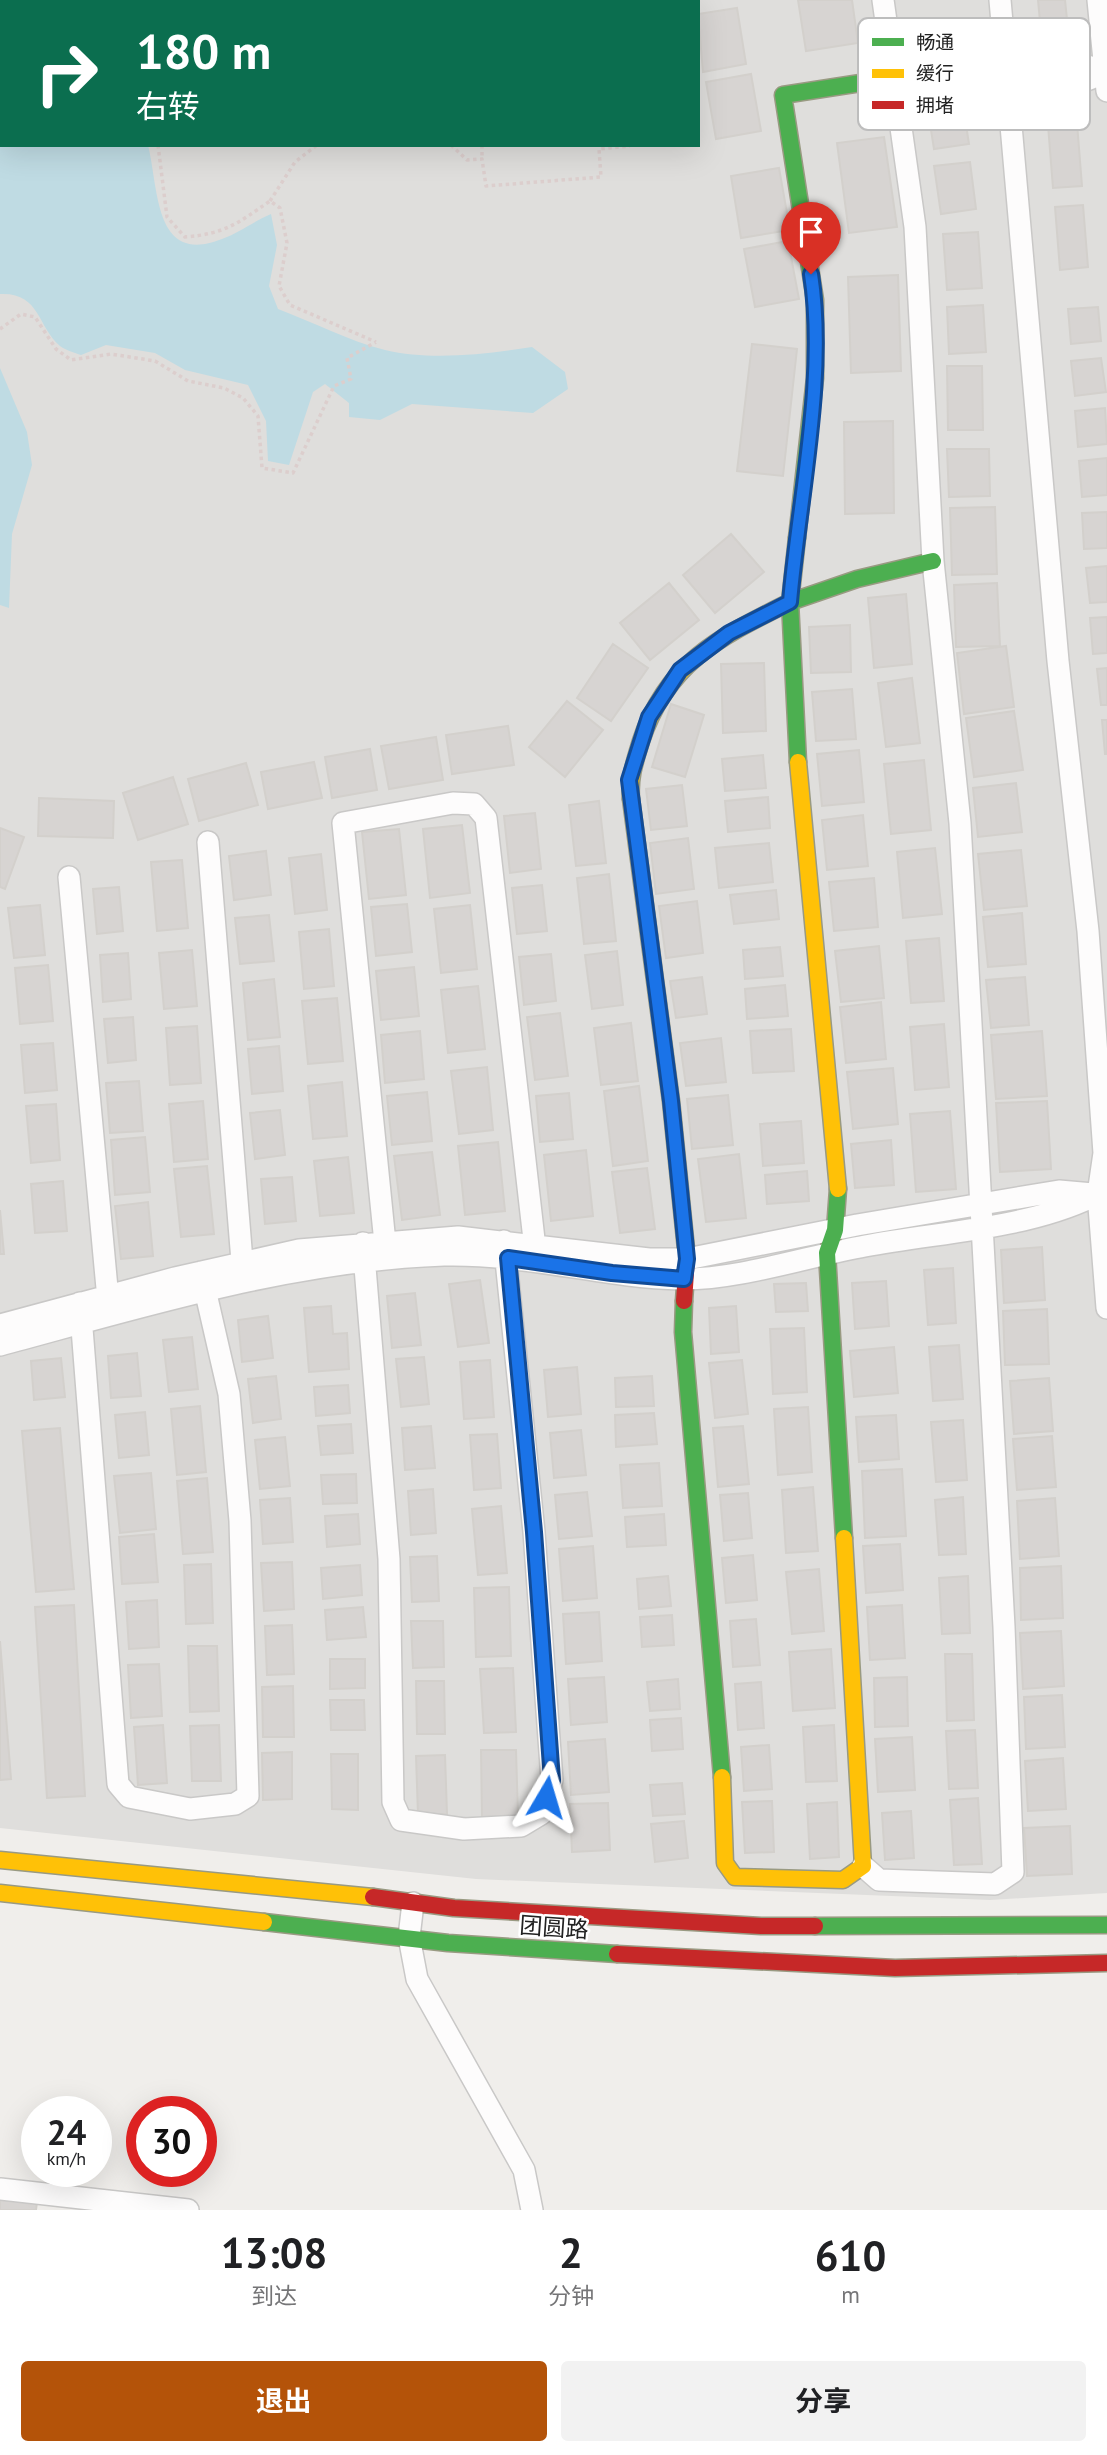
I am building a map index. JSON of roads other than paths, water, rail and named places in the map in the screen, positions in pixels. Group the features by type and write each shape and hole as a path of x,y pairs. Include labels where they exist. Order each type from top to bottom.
{"street":[{"path":"883,0 885,18"},
{"path":"1000,0 1002,18"},
{"path":"1098,0 1106,81"},
{"path":"858,83 783,95 815,300 815,378 790,602 800,791 838,1188 835,1230 827,1253 863,1866 879,1880 995,1884 1013,1872 973,1009 960,823 933,561 915,227 901,130"},
{"path":"1011,130 1058,662 1088,931 1104,1153 1107,1308"},
{"path":"863,1866 843,1880 735,1877 724,1863 723,1787 683,1332 685,1269 671,1101 629,780 649,717 680,670 729,633 790,602 858,579 933,561"},
{"path":"506,1250 534,1532 552,1780 541,1814 521,1826 464,1829 401,1821 393,1802 389,1559 375,1252 343,823 453,803 474,804 486,818 536,1253"},
{"path":"208,842 245,1271"},
{"path":"69,877 108,1306"},
{"path":"685,1269 835,1230 1059,1191 1104,1192"},
{"path":"0,1325 81,1313 245,1271 312,1268 375,1252 458,1237 506,1250 649,1259 722,1275 827,1253 983,1227 1060,1210 1104,1192"},
{"path":"81,1313 118,1784 129,1797 190,1809 236,1804 248,1796 240,1521 229,1394 203,1281"},
{"path":"0,1345 81,1313"},
{"name":"团圆路","path":"0,1860 337,1892 454,1908 761,1926 1107,1925"},
{"name":"团圆路","path":"0,1893 409,1937 686,1959 895,1968 1107,1963"},
{"path":"413,1903 409,1937 417,1979 524,2170 532,2210"},
{"path":"0,2189 188,2210"}],"water":[{"path":"0,147 148,147 158,202 164,219 172,233 183,242 200,245 222,239 271,214 277,245 269,286 278,309 358,342 403,353 440,356 532,347 565,372 568,389 533,413 412,404 380,420 349,417 349,403 325,384 313,392 289,465 268,461 266,421 248,385 185,370 155,353 106,345 81,355 60,346 23,298 0,294"},
{"path":"0,368 27,432 32,465 12,534 9,608 0,605"}]}
